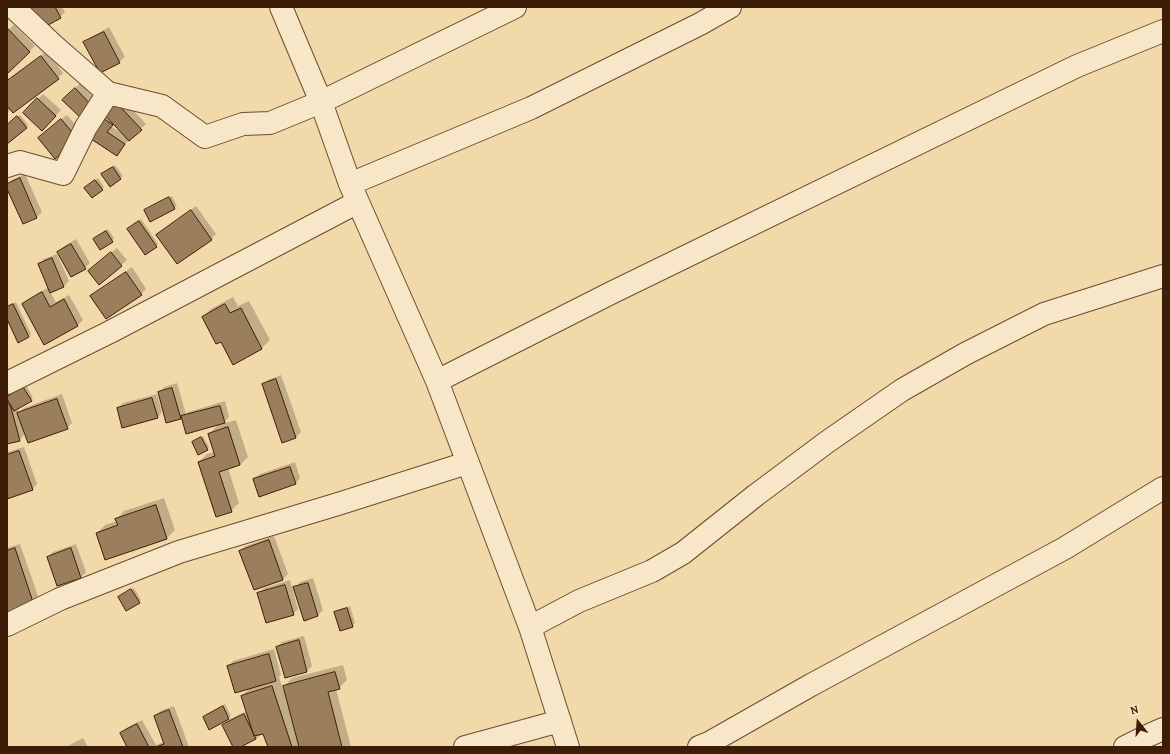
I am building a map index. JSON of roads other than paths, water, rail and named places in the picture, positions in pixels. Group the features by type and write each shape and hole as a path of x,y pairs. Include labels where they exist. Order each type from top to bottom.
{"street":[{"path":"13,7 52,44 108,93 162,106 205,137 243,124 270,123 321,102 515,7"},
{"path":"281,7 321,102 354,193 437,381 530,627 568,747"},
{"path":"7,384 110,332 354,193 693,28 730,7"},
{"path":"437,381 613,292 1063,73 1163,31"},
{"path":"7,166 20,162 63,174 86,127 108,93"},
{"path":"530,627 579,601 652,571 683,553 756,495 827,442 902,390 965,354 1044,314 1163,276"},
{"path":"7,625 60,599 179,552 467,463"},
{"path":"699,747 709,743 818,681 1064,548 1163,488"},
{"path":"465,747 560,721"},
{"path":"1126,747 1163,729"}]}
